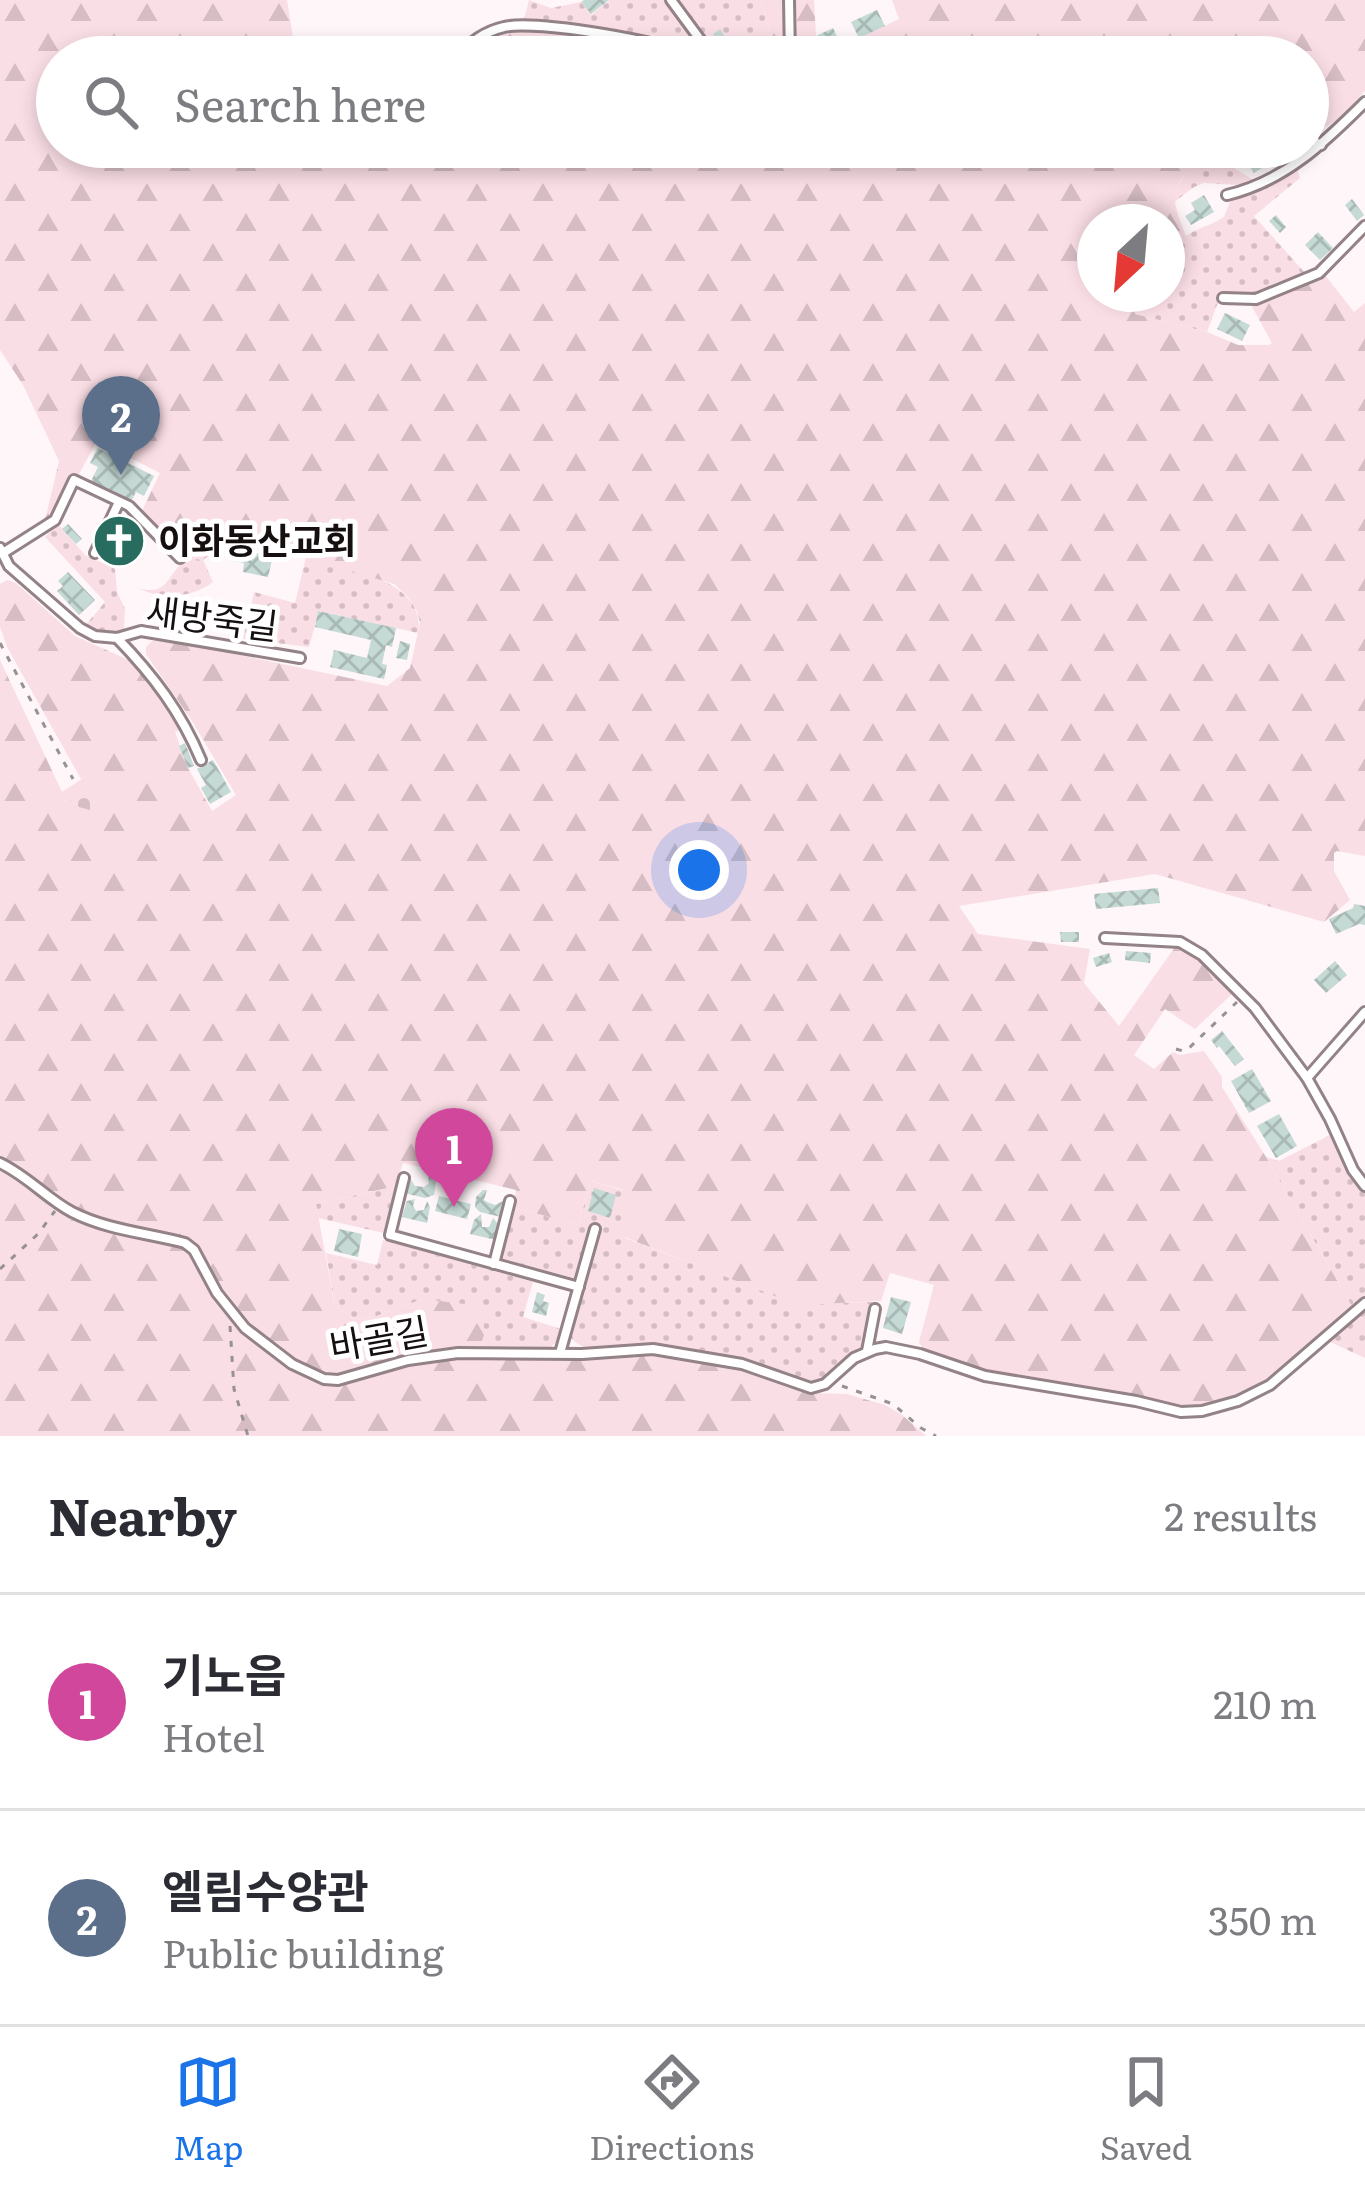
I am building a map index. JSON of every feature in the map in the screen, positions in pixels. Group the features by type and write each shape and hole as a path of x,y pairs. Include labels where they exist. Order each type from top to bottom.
{"lane":[{"path":"671,0 697,36"},
{"path":"788,0 789,36"},
{"path":"484,36 506,26 567,28 606,36"},
{"path":"1329,137 1365,103"},
{"path":"1227,195 1253,189 1292,168"},
{"path":"1223,298 1256,299 1319,273 1365,226"},
{"name":"새방죽길","path":"180,558 128,506 74,479 55,520 2,551 9,566 95,636 117,638 141,631 300,658"},
{"path":"94,554 119,502"},
{"name":"새방죽길","path":"117,638 178,710 201,760"},
{"path":"1105,938 1173,941 1202,955 1264,1019 1307,1078 1365,1186"},
{"path":"1307,1078 1365,1012"},
{"name":"바골길","path":"0,1163 73,1213 184,1243 194,1250 230,1311 276,1353 324,1379 338,1380 434,1355 653,1349 742,1364 811,1388 832,1377"},
{"path":"404,1178 391,1235 579,1287"},
{"path":"494,1264 510,1201"},
{"path":"560,1353 596,1229"},
{"path":"832,1377 854,1358 886,1347 985,1376 1181,1412 1202,1411 1270,1385 1365,1304"},
{"path":"867,1352 875,1309"}],"path":[{"path":"0,643 74,779"},
{"path":"1176,1049 1189,1048 1243,996"},
{"path":"0,1269 38,1234 58,1204"},
{"path":"230,1311 234,1389 248,1436"},
{"path":"832,1377 853,1391 893,1404 936,1436"}],"green space":[{"path":"0,0 287,0 293,36 36,36 36,168 1188,168 1177,188 1176,204 1077,204 1077,312 1135,312 1238,345 1269,345 1251,305 1325,275 1354,312 1365,303 1365,856 1334,853 1334,871 1350,900 1324,922 1155,874 959,906 978,934 1090,949 1084,983 1119,1026 1175,947 1196,956 1233,993 1195,1029 1165,1009 1134,1055 1154,1069 1173,1052 1204,1051 1354,1310 1257,1387 1203,1406 1172,1405 992,1374 924,1351 919,1342 934,1285 890,1273 881,1301 798,1305 624,1237 623,1190 591,1181 578,1225 513,1207 516,1190 403,1163 396,1186 316,1204 335,1306 355,1319 423,1299 481,1306 485,1333 479,1348 410,1355 325,1376 280,1354 251,1329 227,1303 191,1243 174,1235 111,1223 56,1199 0,1159 0,660 62,792 79,807 88,775 81,779 7,647 0,627 0,584 16,583 75,636 143,671 176,716 181,730 175,732 188,768 212,811 236,795 146,654 152,641 164,639 387,686 410,668 420,623 408,597 394,584 279,549 231,539 203,560 190,558 141,513 160,473 97,441 78,476 72,474 54,515 43,520 59,461 23,385 0,350"},
{"path":"529,0 551,8 581,2 591,15 610,0 667,0 693,36 622,36 568,25 523,24"},
{"path":"675,0 761,0 771,36 701,36"},
{"path":"761,0 784,0 785,36 771,36"},
{"path":"793,0 814,0 816,36 793,36"},
{"path":"892,0 1365,0 1365,91 1329,125 1329,36 863,36 899,19"},
{"path":"507,29 591,36 492,36"},
{"path":"1189,168 1234,168 1257,182 1204,183 1173,203"},
{"path":"1297,170 1300,178 1254,216 1306,274 1257,294 1221,294 1207,332 1135,314 1185,312 1185,237 1224,217 1231,199"},
{"path":"58,524 85,555 115,569 117,592 125,609 124,631 97,633 85,626 105,602 45,537"},
{"path":"306,557 397,588 417,615 418,633 319,611 309,647 243,639 254,592 295,603"},
{"path":"190,558 203,560 213,582 177,596 138,588 163,586"},
{"path":"88,775 99,793 94,811 79,807 62,792"},
{"path":"1330,1135 1365,1194 1365,1299 1354,1310 1266,1157 1279,1161"},
{"path":"0,1171 27,1185 72,1220 189,1253 237,1326 290,1367 324,1383 341,1384 386,1368 450,1359 672,1355 740,1367 812,1393 847,1394 885,1405 926,1436 0,1436"},
{"path":"591,1181 624,1191 625,1238 798,1304 872,1302 864,1345 815,1385 703,1352 652,1346 598,1350 579,1345 571,1338 572,1331 601,1226 591,1224 574,1278 499,1259 513,1207 578,1225"},
{"path":"396,1186 384,1233 318,1218 316,1204"},
{"path":"383,1240 533,1282 523,1317 561,1329 559,1340 548,1349 479,1348 485,1333 423,1299 355,1319 335,1306 326,1253 377,1265"},
{"path":"1365,1308 1365,1358 1328,1341"}],"building":[{"path":"584,0 609,0 591,14"},
{"path":"877,10 885,26 858,36 851,22"},
{"path":"1204,195 1214,212 1191,225 1185,216 1195,210 1191,203"},
{"path":"1352,199 1364,215 1357,221 1345,205"},
{"path":"1276,215 1286,227 1280,233 1269,221"},
{"path":"1318,232 1333,248 1320,260 1305,245"},
{"path":"1225,313 1250,325 1242,341 1217,329"},
{"path":"98,448 154,476 144,496 136,492 131,501 91,481 98,467 90,463"},
{"path":"120,518 136,527 117,566 100,557"},
{"path":"68,524 82,539 76,544 62,529"},
{"path":"235,549 273,556 268,577 243,572 244,563 233,561"},
{"path":"68,572 95,600 79,615 57,591 63,586 58,581"},
{"path":"318,611 396,628 392,647 386,645 384,679 330,667 334,650 367,658 371,640 315,627"},
{"path":"400,641 410,644 407,660 396,658"},
{"path":"185,743 194,766 188,768 179,746"},
{"path":"213,760 231,792 210,804 197,769"},
{"path":"1158,888 1160,903 1096,909 1094,894"},
{"path":"1354,904 1365,906 1365,925 1336,934 1329,919"},
{"path":"1060,932 1079,932 1079,942 1061,942"},
{"path":"1126,951 1151,953 1150,963 1125,960"},
{"path":"1109,953 1112,962 1096,967 1093,958"},
{"path":"1335,961 1347,975 1326,993 1314,980"},
{"path":"1222,1031 1244,1059 1235,1066 1211,1040"},
{"path":"1252,1069 1271,1101 1249,1113 1231,1081"},
{"path":"1279,1114 1297,1146 1276,1158 1257,1126"},
{"path":"428,1175 436,1182 434,1195 404,1193 408,1176 415,1186 424,1187"},
{"path":"594,1188 616,1195 610,1218 588,1211"},
{"path":"487,1190 487,1202 495,1205 505,1200 501,1217 475,1207"},
{"path":"439,1196 471,1204 467,1219 435,1211"},
{"path":"415,1199 416,1211 424,1210 427,1201 430,1207 427,1223 402,1217 407,1201"},
{"path":"481,1214 482,1227 489,1227 493,1218 498,1224 496,1240 470,1234"},
{"path":"339,1229 362,1234 358,1257 334,1251"},
{"path":"537,1292 549,1303 546,1316 532,1312"},
{"path":"891,1297 911,1302 902,1334 883,1328"}],"place":[{"name":"엘림수양관","path":"121,475"},
{"name":"이화동산교회","path":"119,541"},
{"name":"기노읍","path":"454,1207"}]}
